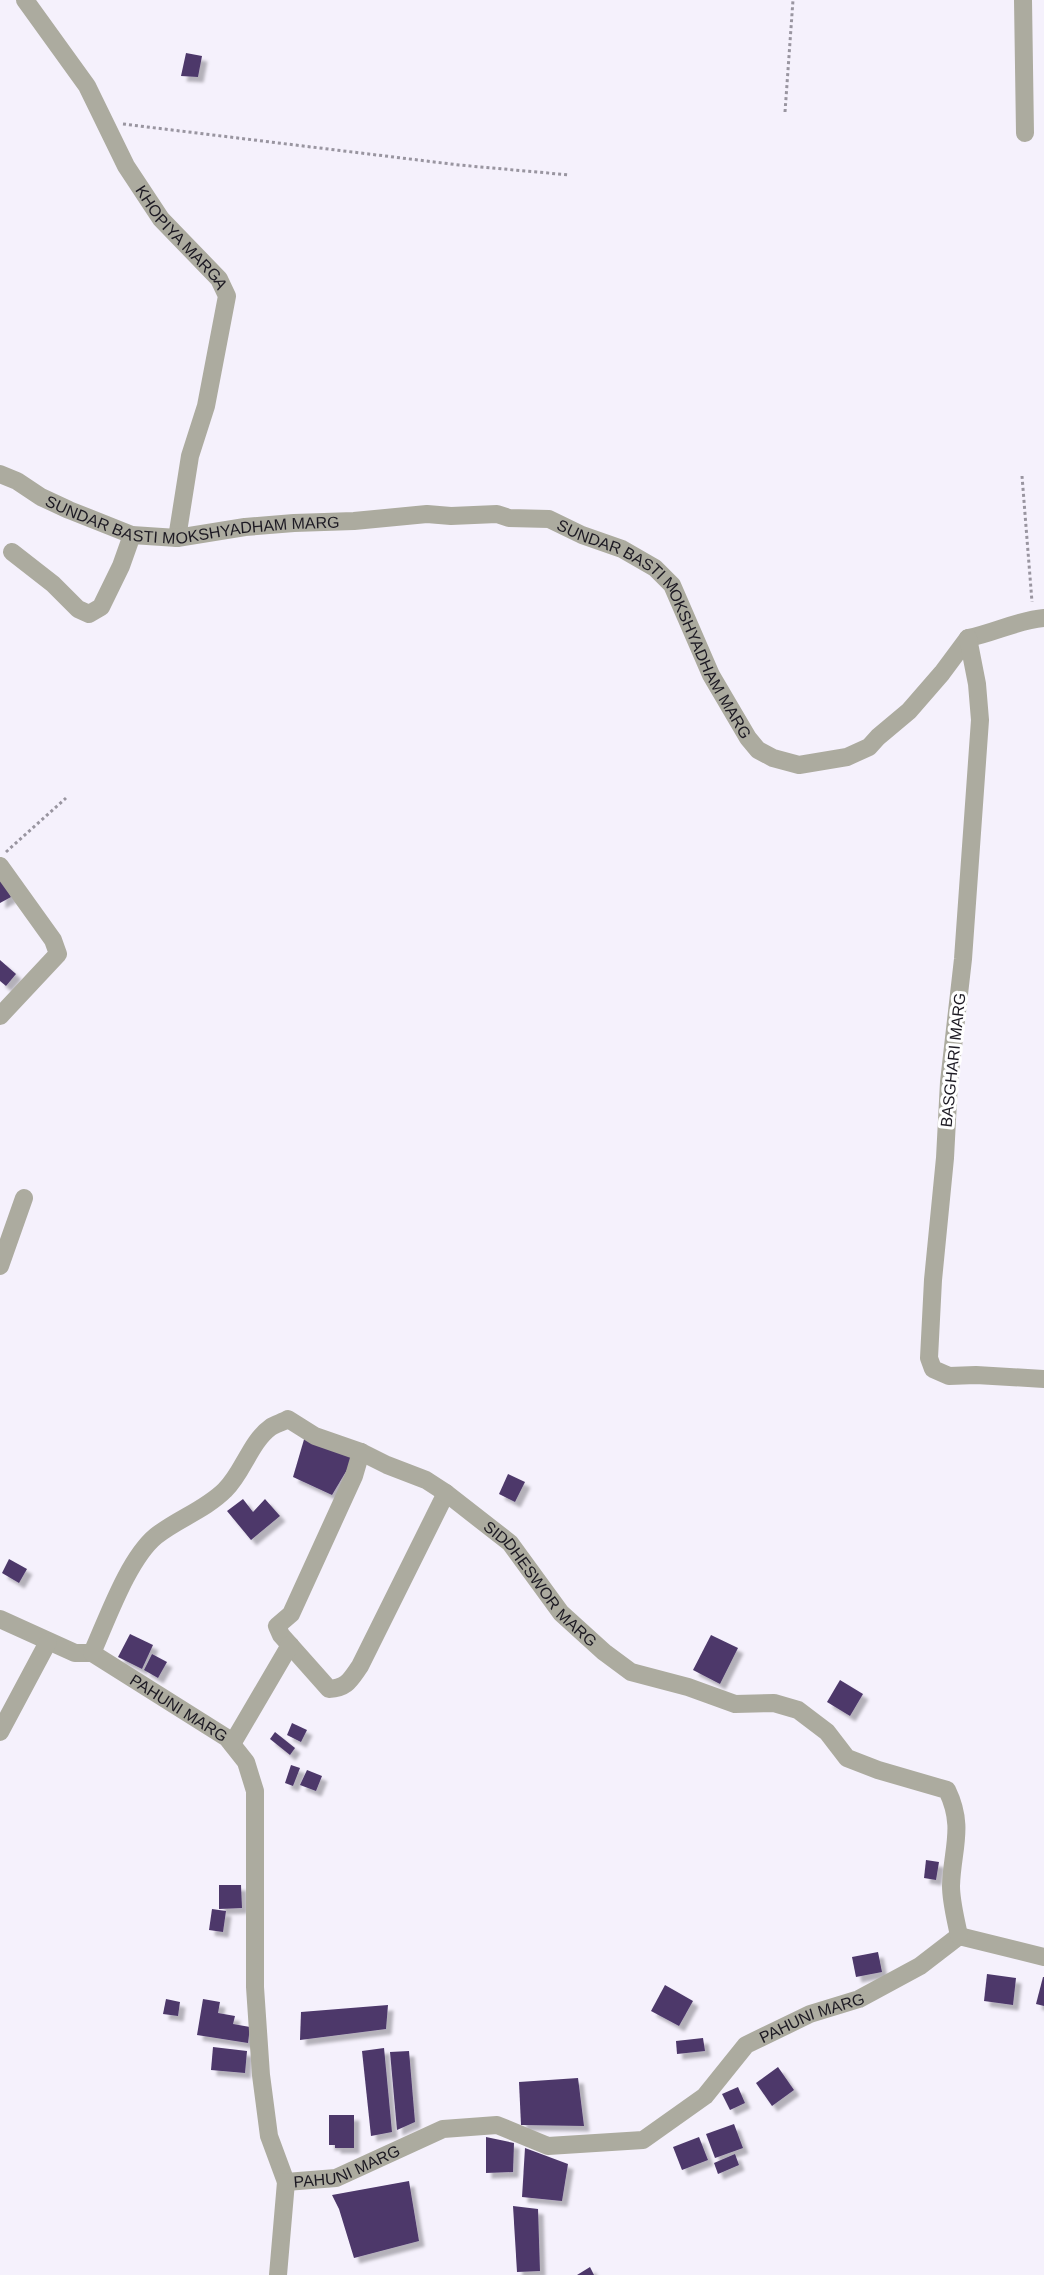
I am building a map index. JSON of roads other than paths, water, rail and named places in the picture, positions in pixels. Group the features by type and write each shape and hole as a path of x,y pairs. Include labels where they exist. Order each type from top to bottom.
{"street":[{"name":"KHOPIYA MARGA","path":"25,0 87,86 126,166 161,219 219,279 227,296 206,406 190,456 177,538"},
{"path":"1023,0 1025,133"},
{"name":"SUNDAR BASTI MOKSHYADHAM MARG","path":"0,474 69,510 132,535 177,538 244,527 354,521 427,514 451,516 496,514 508,518 549,519 582,535 622,549 655,568 672,585 711,675 748,738 758,750 773,758 800,765 847,757 869,747 909,711 968,638"},
{"path":"12,552 53,585 78,609 89,614 101,607 121,566 132,535"},
{"path":"968,638 1039,619"},
{"name":"BASGHARI MARG","path":"968,638 977,684 980,720 963,959 949,1082 945,1158 933,1280 929,1358 933,1369 949,1376 976,1375 1044,1379"},
{"path":"0,866 53,940 58,954 0,1016"},
{"path":"0,1266 24,1198"},
{"name":"SIDDHESWOR MARG","path":"92,1653 124,1583 141,1553 160,1533 213,1501 227,1489 261,1438 271,1427 288,1419 315,1436 362,1452 387,1465 426,1480 446,1493 510,1544 561,1613 604,1652 631,1672 688,1687 735,1704 774,1703 798,1710 827,1732 847,1758 878,1770 947,1790 954,1804 957,1834 951,1886 959,1936"},
{"path":"362,1452 354,1476 291,1614 277,1626 281,1635 329,1689 339,1689 349,1683 360,1666 446,1493"},
{"name":"PAHUNI MARG","path":"0,1619 75,1653 92,1653 227,1738 246,1762 255,1791 255,1987 261,2075 268,2136 286,2182 336,2178 443,2128 496,2125 548,2146 643,2140 705,2096 746,2045 810,2014 859,1999 920,1966 959,1936"},
{"path":"0,1732 48,1642"},
{"path":"232,1744 290,1645"},
{"path":"959,1936 1044,1957"},
{"path":"278,2275 286,2182"}]}
